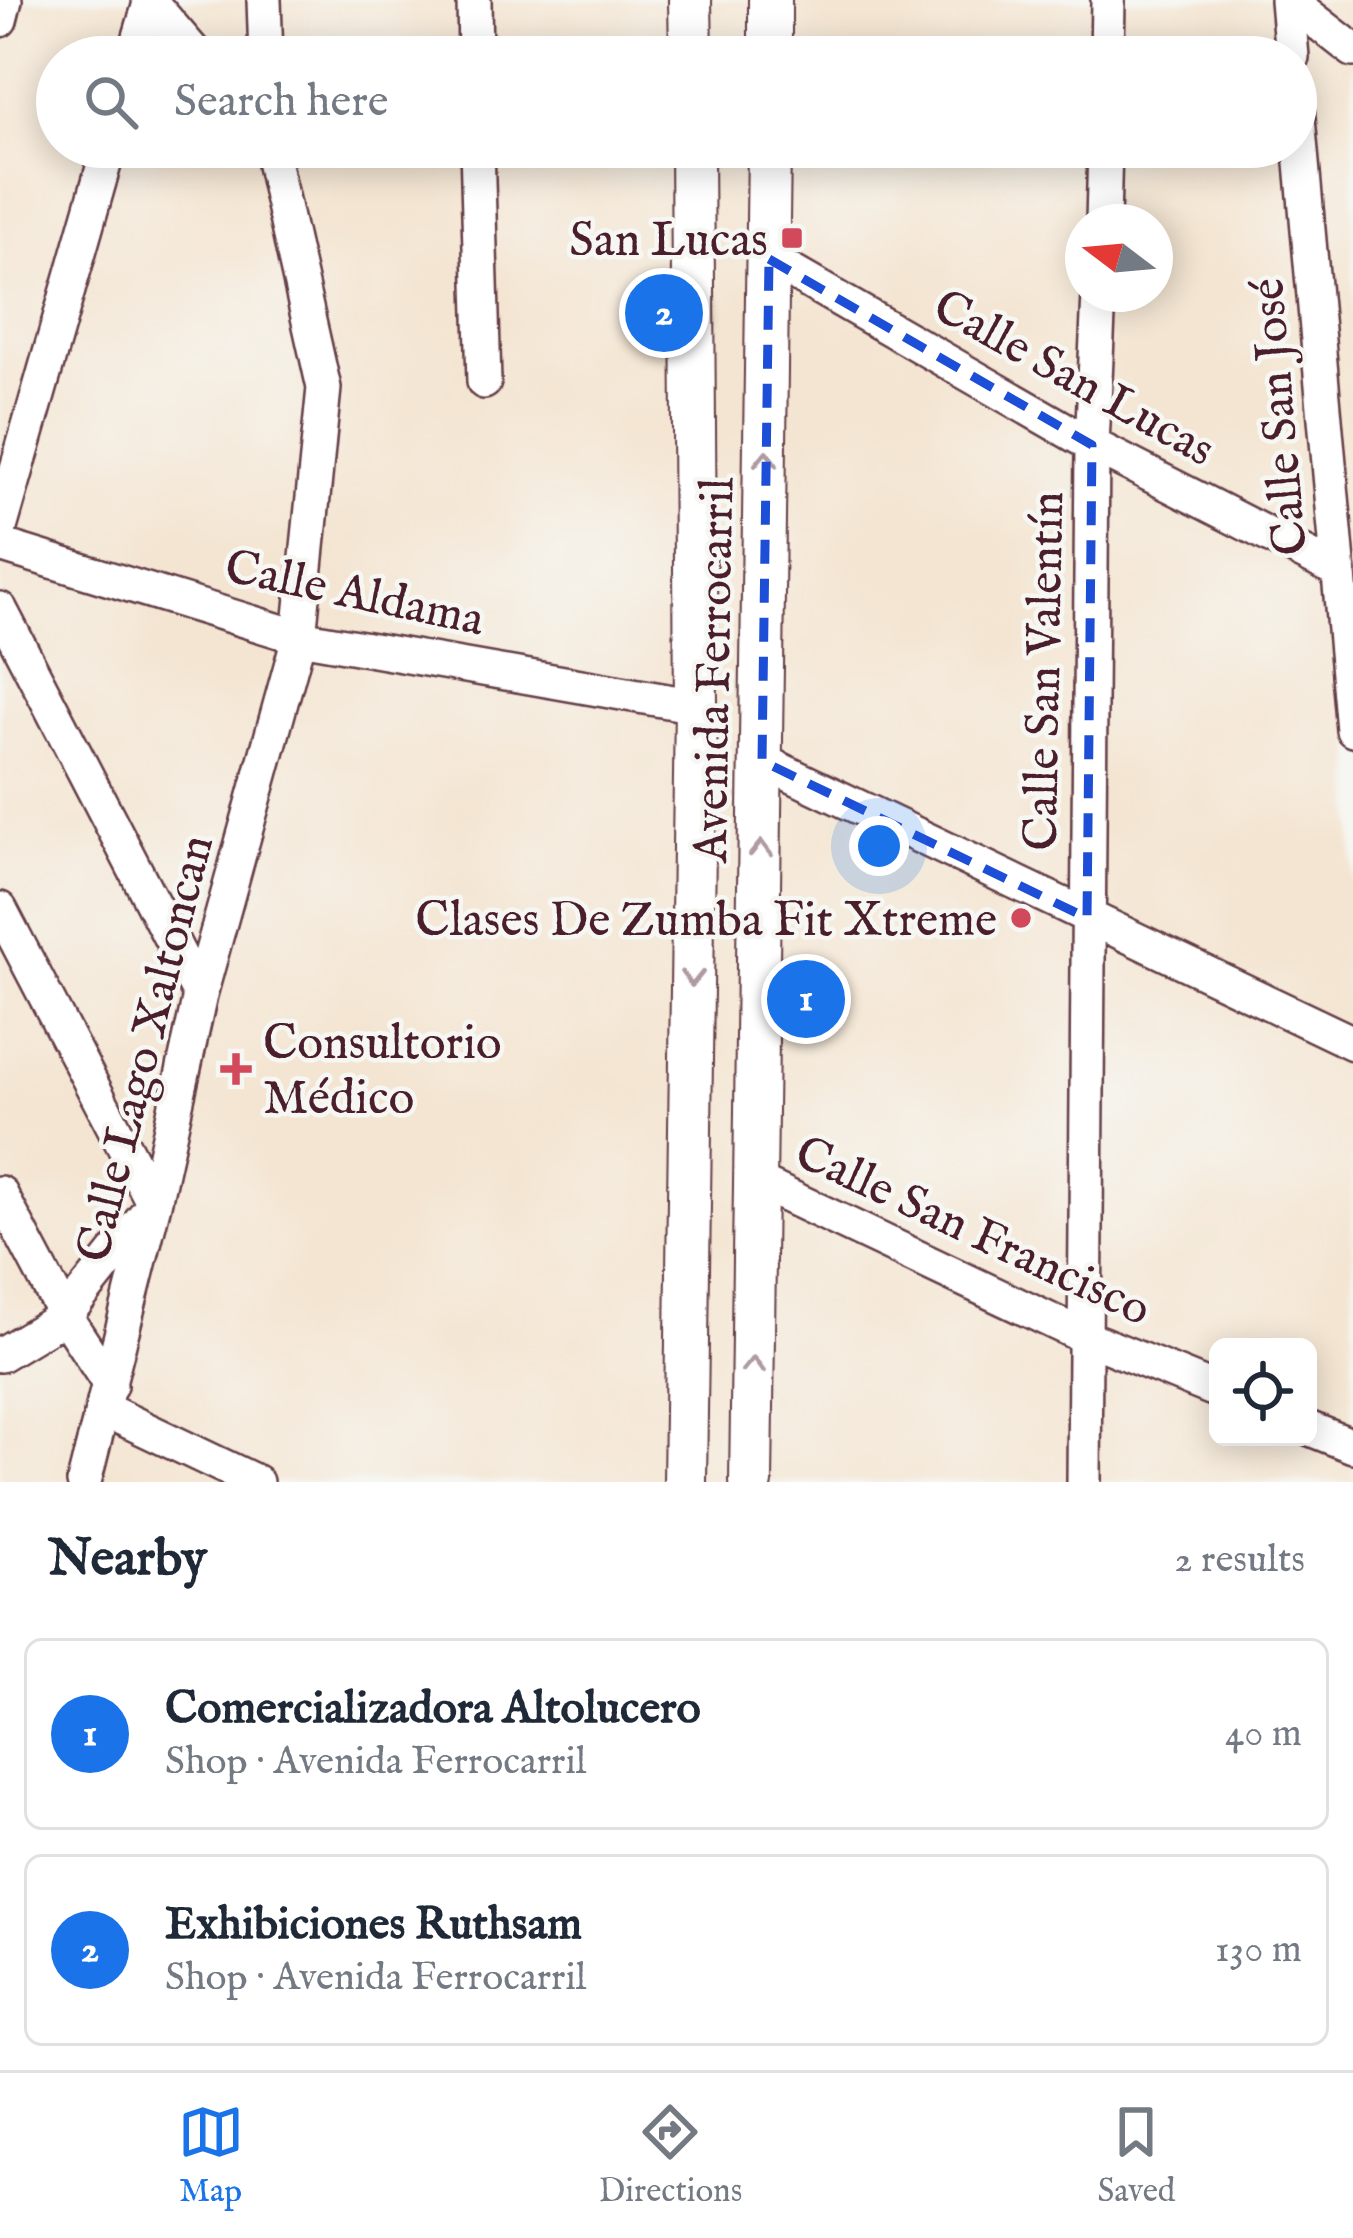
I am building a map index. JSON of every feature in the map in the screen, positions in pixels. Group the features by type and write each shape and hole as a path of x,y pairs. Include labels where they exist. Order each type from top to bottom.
{"main road":[{"path":"691,0 691,36"},
{"path":"770,0 770,36"},
{"name":"Avenida Ferrocarril","path":"685,1482 696,706 692,168"},
{"name":"Avenida Ferrocarril","path":"752,1482 770,168"}],"street":[{"path":"0,20 5,0"},
{"path":"140,36 150,0"},
{"path":"150,0 180,36"},
{"path":"264,0 265,36"},
{"path":"474,0 475,36"},
{"path":"1107,36 1108,0"},
{"path":"1288,0 1353,50"},
{"path":"1288,0 1291,36"},
{"path":"0,528 103,168"},
{"name":"Calle Lago Xaltoncan","path":"84,1482 154,1204 200,995 299,637 323,388 275,168"},
{"path":"478,168 484,382"},
{"path":"1103,204 1104,168"},
{"name":"Calle San José","path":"1304,168 1343,521 1339,571 1353,730"},
{"name":"Calle San Lucas","path":"769,259 1092,445 1339,571"},
{"name":"Calle San Valentín","path":"1084,1482 1092,445 1098,312"},
{"name":"Calle Aldama","path":"0,545 299,637 696,706"},
{"path":"0,609 200,995"},
{"path":"762,761 1353,1043"},
{"path":"0,909 154,1204 65,1316 0,1355"},
{"name":"Calle San Francisco","path":"756,1181 1083,1336 1209,1387"},
{"path":"0,1193 107,1397 256,1482"},
{"path":"1317,1432 1353,1447"}],"highlighted area":[{"path":"769,259 1092,445 1087,918 762,761"}],"place":[{"name":"San Lucas","path":"792,238"},
{"name":"Exhibiciones Ruthsam","path":"664,313"},
{"name":"Clases De Zumba Fit Xtreme","path":"1021,918"},
{"name":"Comercializadora Altolucero","path":"806,999"},
{"name":"Consultorio Médico","path":"236,1069"}]}
